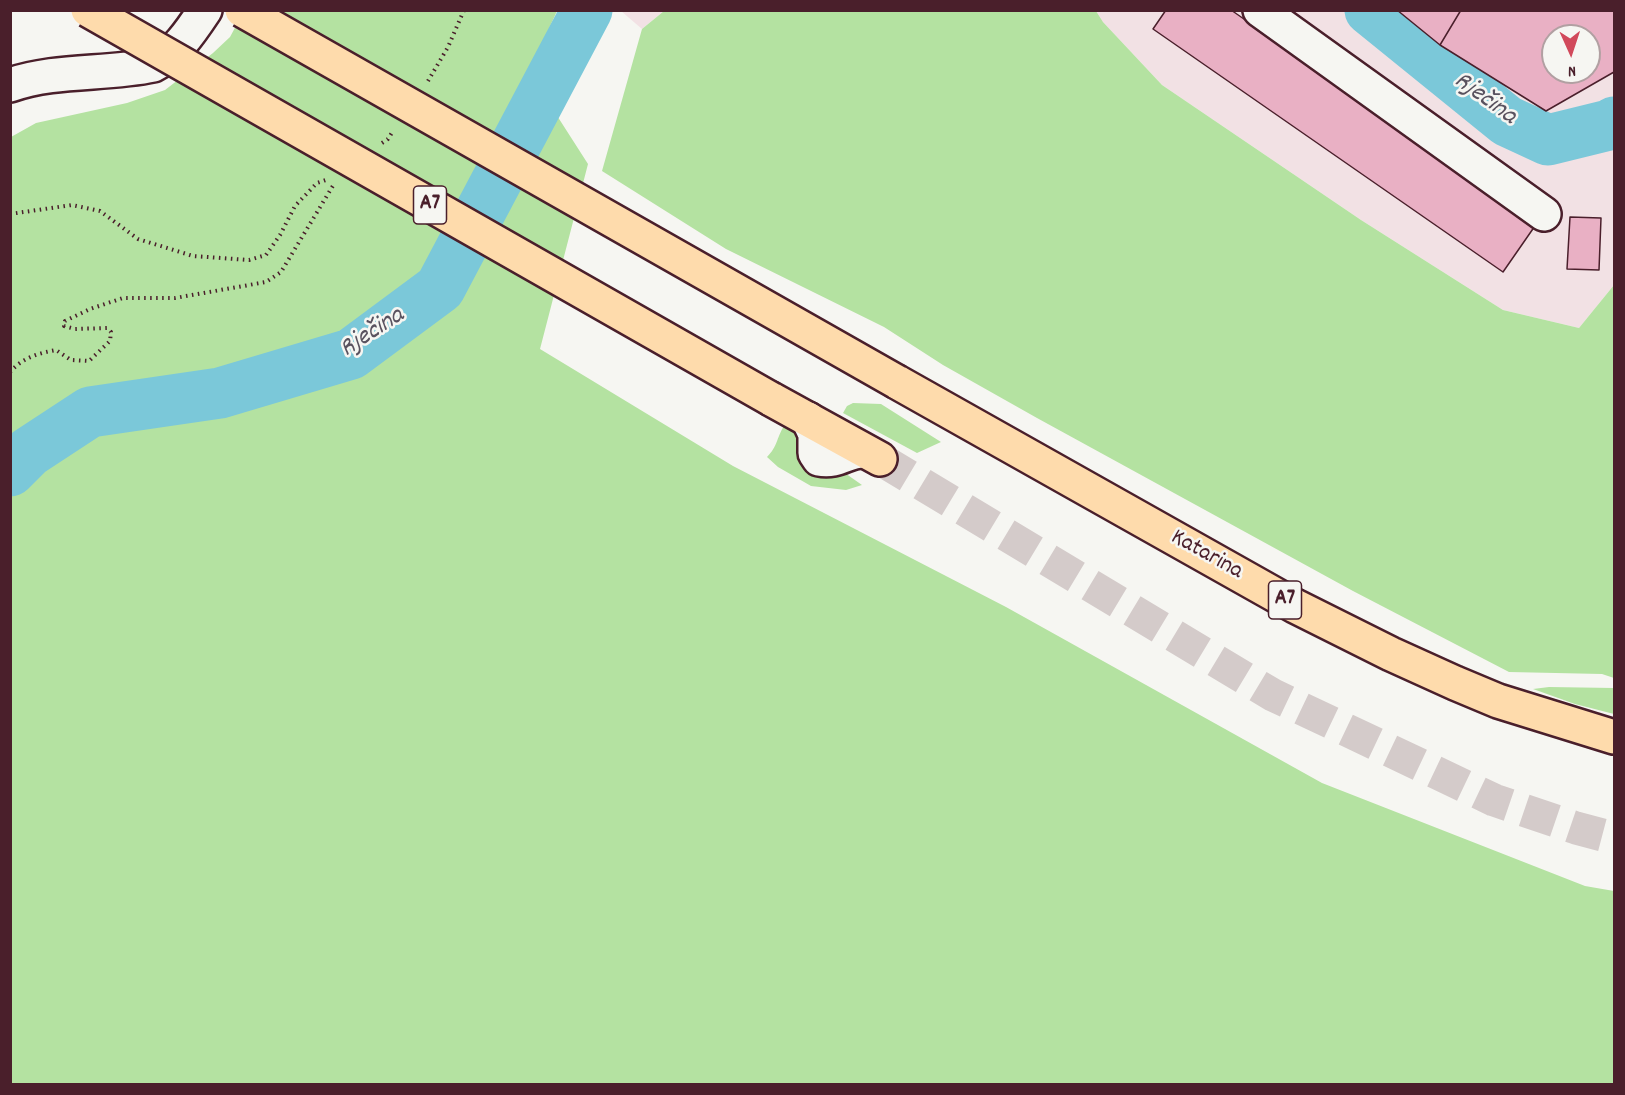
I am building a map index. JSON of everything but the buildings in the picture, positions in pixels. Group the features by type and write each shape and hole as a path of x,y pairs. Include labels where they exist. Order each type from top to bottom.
{"highway":[{"name":"A7","path":"88,10 872,455"},
{"name":"Katarina","path":"242,10 1295,606 1392,654 1498,701 1614,737"}],"lane":[{"path":"10,85 53,76 153,65 162,61 178,46 205,10"},
{"path":"1260,10 1544,214"}],"path":[{"path":"10,214 72,205 100,211 138,239 171,250 192,256 249,260 266,255 280,235 295,206 317,183 333,177"},
{"path":"10,372 16,365 39,353 56,350 71,360 89,361 110,341 111,332 107,328 75,329 64,326 65,321 90,309 123,298 175,298 266,282 280,272 335,183"}],"shaded area":[{"path":"621,11 664,11 642,29"},
{"path":"1096,11 1614,11 1614,103 1594,115 1614,137 1614,285 1579,328 1503,310 1361,220 1162,85 1103,22"}],"green space":[{"path":"244,11 557,11 529,72 588,164 540,349 733,466 1006,607 1322,783 1585,886 1614,891 1614,1084 11,1084 11,137 36,123 127,103 165,90 230,37"},
{"path":"664,11 1096,11 1103,22 1162,85 1361,220 1503,310 1579,328 1614,285 1614,678 1602,674 1509,672 1353,591 1037,418 943,365 884,327 726,249 602,171 642,29"},
{"path":"853,403 881,404 941,442 917,453 843,413 847,406"},
{"path":"784,426 809,438 799,462 826,478 842,471 862,485 846,490 811,486 778,467 767,457"},
{"path":"1549,687 1614,688 1614,714 1575,704 1533,689"}],"water":[{"path":"1614,103 1614,137 1613,137 1594,115"}],"waterway":[{"name":"Rječina","path":"10,471 29,452 90,412 220,393 351,354 440,288 587,10"},
{"name":"Rječina","path":"1370,10 1507,121 1548,140 1614,122"}],"tunnel":[{"path":"880,459 1273,695 1494,800 1576,828 1614,838"}]}
